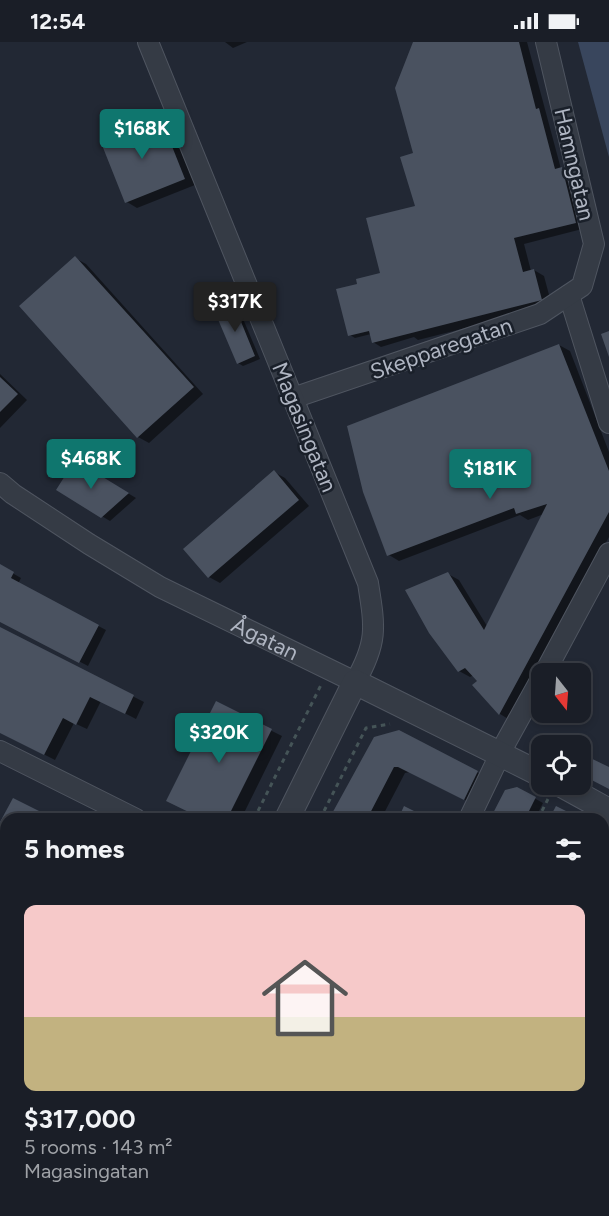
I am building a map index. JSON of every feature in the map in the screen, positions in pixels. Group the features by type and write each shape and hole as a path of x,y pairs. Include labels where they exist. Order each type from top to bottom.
{"street":[{"name":"Magasingatan","path":"148,42 368,583 375,625 371,651 355,682"},
{"name":"Hamngatan","path":"546,42 594,244 575,291"},
{"name":"Skepparegatan","path":"293,398 540,314 575,291"},
{"path":"575,291 609,423"},
{"name":"Ågatan","path":"0,483 89,544 159,587 501,753 531,773"},
{"path":"549,663 609,553"},
{"path":"290,813 355,682"},
{"path":"472,813 531,697"},
{"path":"0,752 124,813"},
{"name":"Ågatan","path":"571,795 609,811"}],"path":[{"path":"257,813 329,669"},
{"path":"323,813 366,728 396,723"},
{"path":"540,813 547,795"}],"water":[{"path":"578,42 609,42 609,157"}],"building":[{"path":"413,42 519,42 536,109 539,108 555,169 562,167 576,223 514,238 523,272 534,269 542,300 372,343 369,331 348,336 336,289 357,284 356,279 380,273 366,218 415,206 400,157 413,153 395,88"},
{"path":"160,116 185,179 125,203 100,140"},
{"path":"75,256 194,387 137,438 19,306"},
{"path":"233,302 255,356 237,364 214,310"},
{"path":"609,331 609,357 601,334"},
{"path":"559,344 609,471 609,512 499,715 472,685 477,681 465,668 458,672 429,633 405,590 448,572 484,630 547,504 516,514 514,508 387,556 363,492 347,426"},
{"path":"0,377 18,394 0,412"},
{"path":"75,460 129,493 101,518 56,490"},
{"path":"274,470 299,500 208,578 183,549"},
{"path":"0,564 14,572 11,578 99,625 79,663 0,622"},
{"path":"0,627 134,695 125,714 90,697 76,725 63,718 44,755 0,733"},
{"path":"216,701 272,729 230,813 191,813 166,801"},
{"path":"399,730 478,771 464,800 394,767 370,813 332,813 374,737"},
{"path":"591,758 609,767 609,789 591,780"},
{"path":"517,787 536,797 528,813 493,813 505,790"},
{"path":"13,798 43,813 5,813"},
{"path":"404,806 418,813 401,813"},
{"path":"556,806 570,813 552,813"}]}
